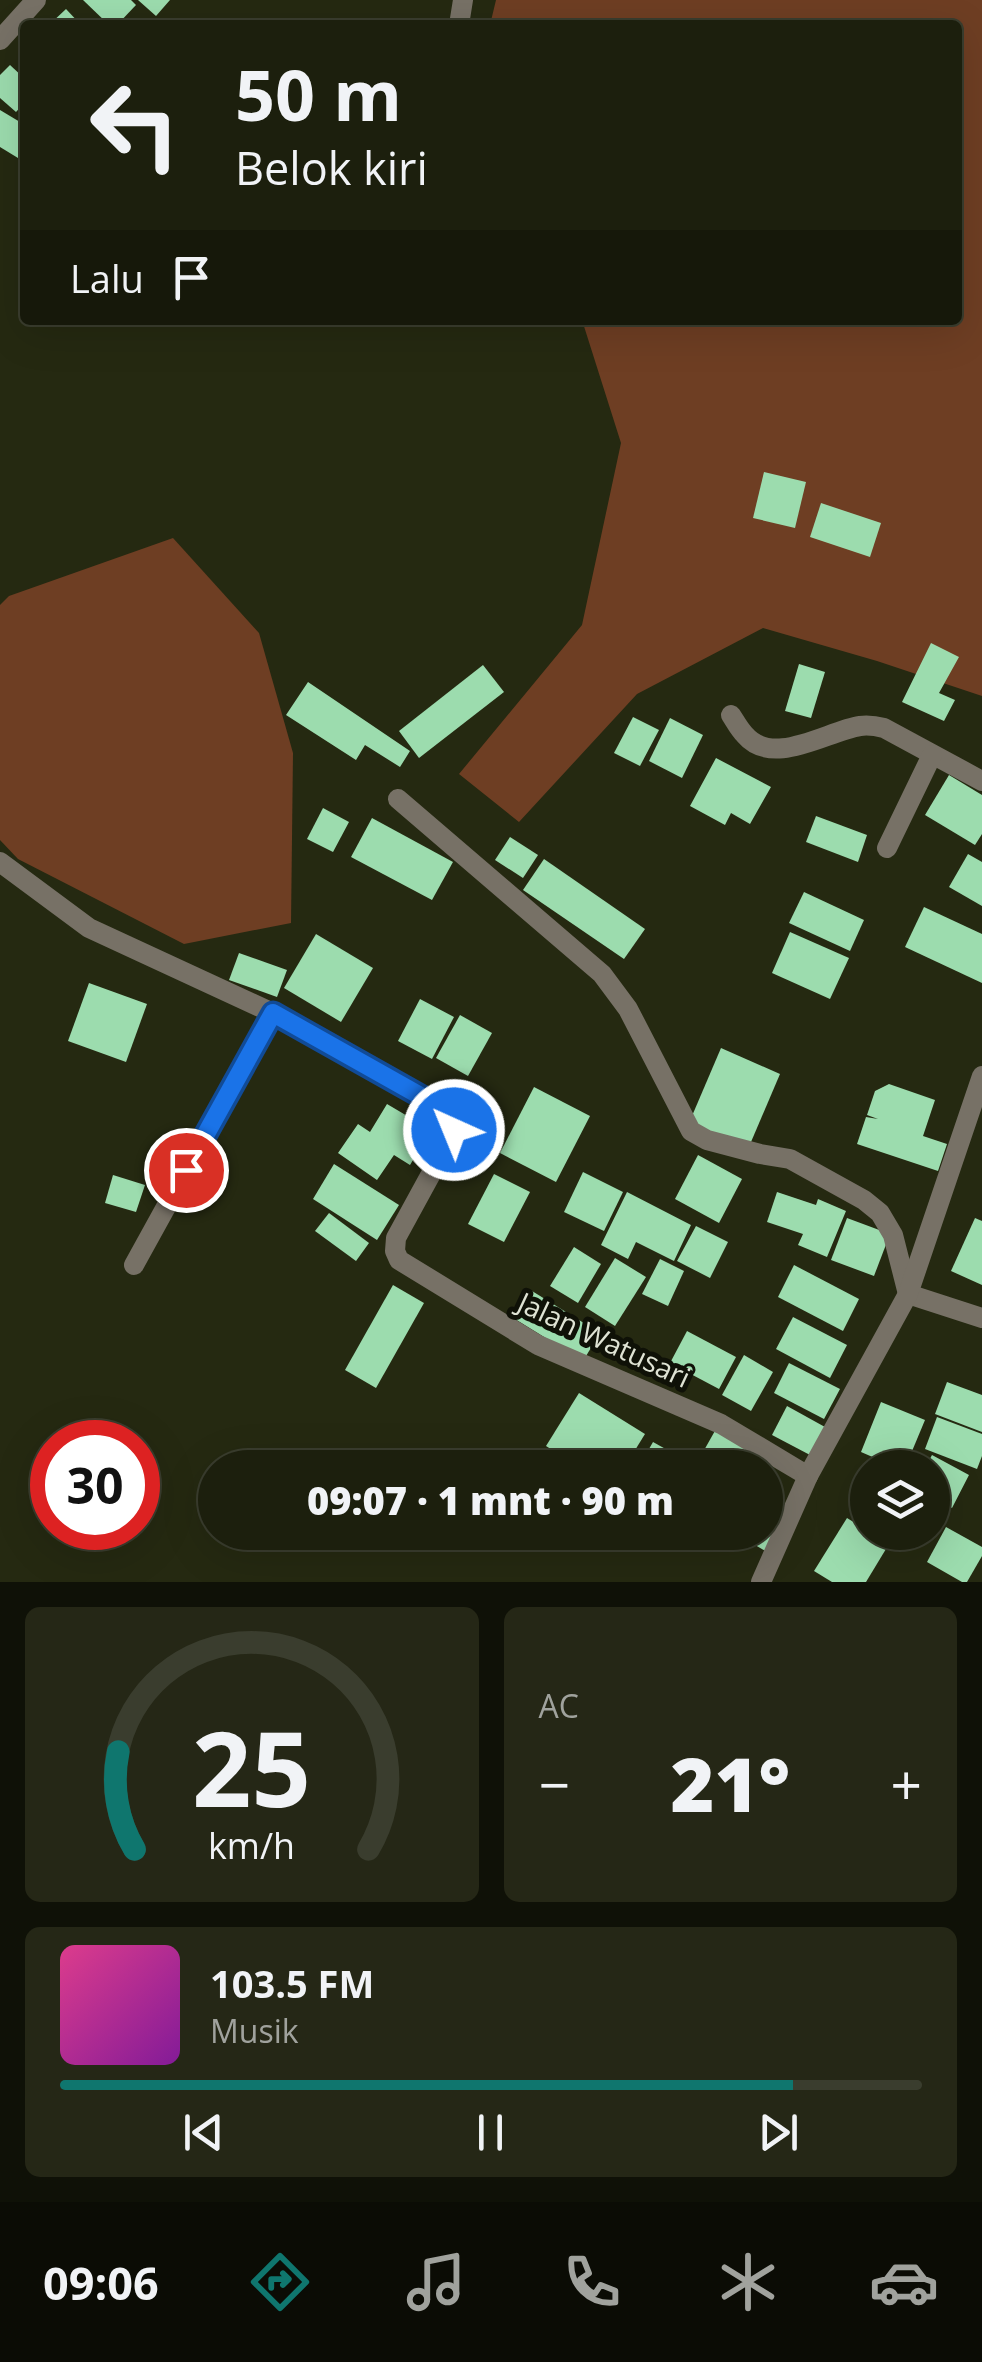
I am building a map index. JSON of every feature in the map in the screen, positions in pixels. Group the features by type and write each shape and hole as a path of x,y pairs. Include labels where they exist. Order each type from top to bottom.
{"street":[{"path":"0,40 36,0"},
{"path":"731,714 747,738 779,749 855,727 884,728 982,781"},
{"path":"887,848 932,754"},
{"path":"398,799 602,974 628,1009 691,1131 707,1140 790,1159 880,1213 893,1235 908,1294"},
{"name":"Jalan Watusari","path":"0,862 89,928 273,1013 449,1112 454,1118 454,1130 396,1238 394,1251 399,1260 538,1345 722,1424 808,1476"},
{"path":"134,1265 273,1013"},
{"path":"761,1582 808,1476 908,1294 982,1076"},
{"path":"908,1294 982,1318"}],"shaded area":[{"path":"496,0 982,0 982,696 763,628 637,694 519,822 459,774 582,625 621,443 584,325 962,325 962,20 491,20"},
{"path":"173,538 259,633 293,753 291,923 184,944 18,859 0,840 0,605 9,596"}],"building":[{"path":"83,0 131,0 136,5 122,20 104,20"},
{"path":"138,0 170,0 156,16"},
{"path":"66,9 76,20 54,20"},
{"path":"10,65 20,74 20,108 16,112 0,98 0,75"},
{"path":"0,110 20,122 20,155 18,158 0,147"},
{"path":"764,472 806,482 795,528 753,518"},
{"path":"821,503 881,523 870,557 810,537"},
{"path":"931,643 959,657 939,693 955,700 944,721 902,702"},
{"path":"799,664 825,672 811,718 785,711"},
{"path":"483,665 504,692 419,758 399,731"},
{"path":"308,682 410,751 400,767 365,745 356,760 286,715"},
{"path":"633,717 659,730 640,766 614,753"},
{"path":"670,718 703,735 682,778 649,761"},
{"path":"716,758 771,787 750,824 731,813 725,825 690,806"},
{"path":"949,775 982,795 982,834 975,845 925,815"},
{"path":"323,808 349,822 333,852 307,839"},
{"path":"816,816 867,835 858,862 806,842"},
{"path":"372,818 453,862 432,900 351,857"},
{"path":"510,837 538,855 523,878 495,860"},
{"path":"968,854 982,862 982,906 949,887"},
{"path":"544,859 645,929 624,959 523,890"},
{"path":"804,892 864,920 850,951 789,923"},
{"path":"924,907 982,934 982,983 905,947"},
{"path":"790,932 849,958 830,999 772,973"},
{"path":"316,934 373,968 341,1022 284,988"},
{"path":"239,953 287,970 277,997 229,980"},
{"path":"89,983 147,1004 126,1062 68,1041"},
{"path":"420,999 454,1017 432,1059 398,1041"},
{"path":"460,1015 492,1033 468,1076 436,1058"},
{"path":"721,1048 780,1074 748,1149 689,1123"},
{"path":"889,1084 935,1100 923,1136 947,1144 938,1171 857,1144 866,1117 878,1119 867,1115 875,1091"},
{"path":"534,1087 590,1116 556,1182 500,1153"},
{"path":"387,1104 431,1130 410,1165 394,1155 377,1180 338,1153 358,1124 370,1132"},
{"path":"698,1155 742,1179 719,1223 675,1199"},
{"path":"334,1164 399,1205 377,1240 313,1199"},
{"path":"583,1172 623,1192 604,1231 564,1212"},
{"path":"494,1174 530,1192 504,1242 468,1224"},
{"path":"113,1175 145,1185 136,1212 105,1203"},
{"path":"627,1192 691,1225 674,1261 636,1242 628,1259 601,1245"},
{"path":"777,1192 816,1205 818,1199 846,1211 827,1257 798,1245 803,1234 767,1222"},
{"path":"329,1213 369,1243 356,1261 315,1231"},
{"path":"847,1218 890,1234 874,1276 831,1260"},
{"path":"975,1218 982,1221 982,1285 951,1271"},
{"path":"696,1226 728,1242 710,1278 677,1261"},
{"path":"574,1247 601,1264 578,1303 550,1286"},
{"path":"615,1258 646,1277 615,1326 585,1307"},
{"path":"660,1259 684,1271 668,1306 642,1294"},
{"path":"794,1265 859,1299 843,1331 778,1297"},
{"path":"393,1285 424,1303 376,1388 345,1370"},
{"path":"532,1291 600,1333 583,1361 515,1319"},
{"path":"793,1317 847,1345 830,1378 776,1349"},
{"path":"687,1331 736,1357 719,1389 670,1363"},
{"path":"744,1355 773,1372 751,1411 722,1395"},
{"path":"789,1363 840,1389 824,1419 774,1393"},
{"path":"947,1382 982,1395 982,1432 935,1414"},
{"path":"579,1393 645,1434 635,1450 552,1450 546,1446"},
{"path":"881,1402 925,1420 912,1450 862,1450"},
{"path":"787,1406 825,1427 810,1455 772,1435"},
{"path":"937,1417 982,1434 982,1456 977,1469 950,1459 950,1450 925,1449"},
{"path":"716,1429 750,1450 704,1450"},
{"path":"653,1442 667,1450 648,1450"},
{"path":"950,1465 969,1475 950,1507"},
{"path":"783,1506 791,1511 783,1525"},
{"path":"847,1518 850,1550 885,1550 866,1582 832,1582 814,1571"},
{"path":"950,1529 982,1547 982,1556 967,1582 927,1562 934,1550 950,1550"}],"route":[{"path":"186,1170 273,1013 449,1112 456,1123 454,1130"}]}
